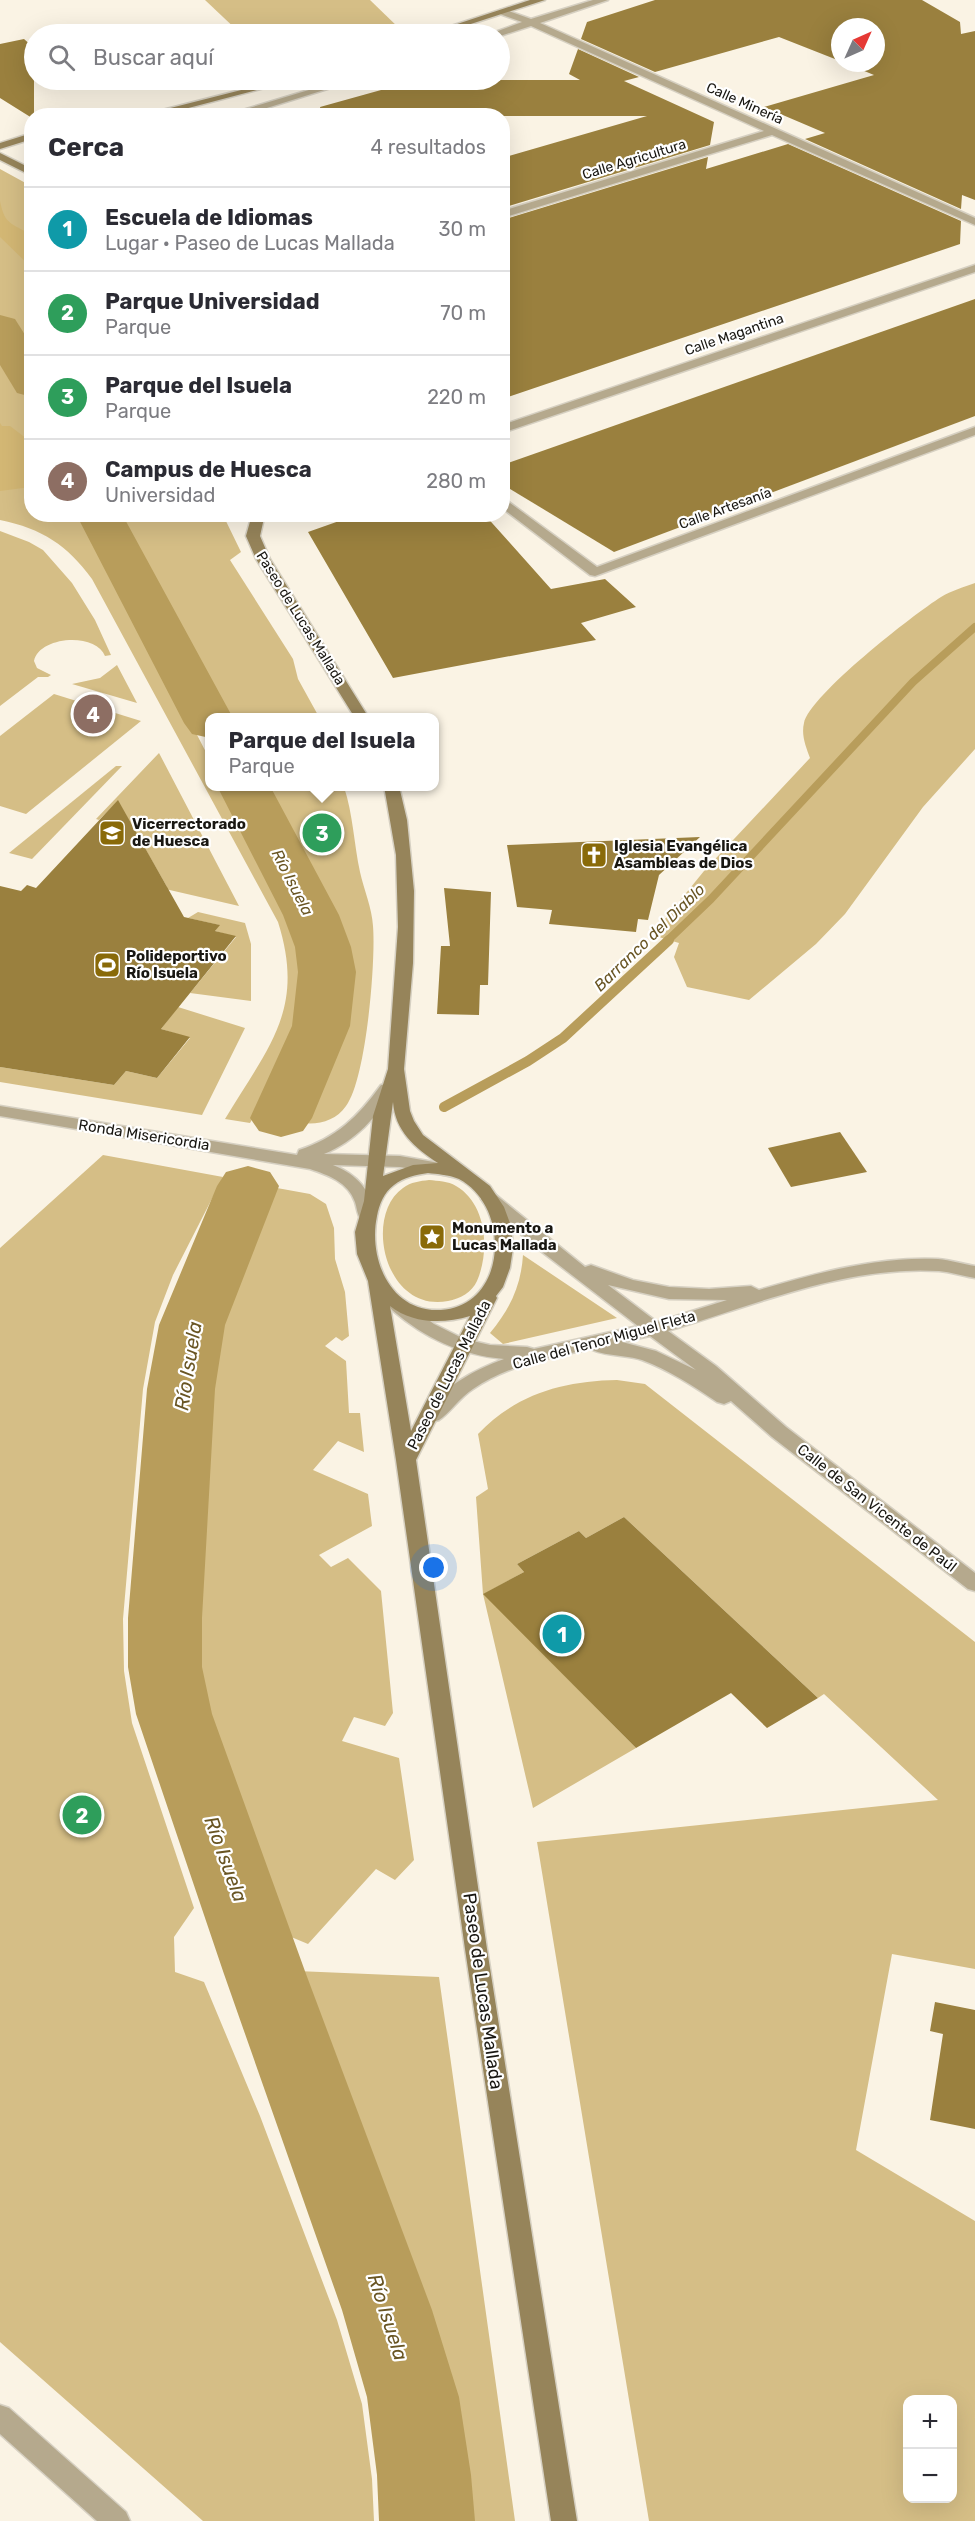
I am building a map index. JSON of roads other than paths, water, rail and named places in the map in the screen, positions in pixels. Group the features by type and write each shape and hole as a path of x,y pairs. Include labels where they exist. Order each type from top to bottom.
{"main road":[{"path":"464,24 540,0"},
{"path":"176,108 249,90"},
{"path":"0,133 24,134"},
{"path":"0,146 24,138"},
{"path":"0,151 24,148"},
{"path":"0,156 24,169"},
{"name":"Paseo de Lucas Mallada","path":"254,522 253,536 263,559 359,713"},
{"path":"392,791 399,822 407,933 396,1069 387,1089 364,1236 366,1256 377,1281 398,1306 417,1314 440,1316 463,1312 481,1303 492,1291 499,1277 504,1250 501,1224 490,1199 469,1177 413,1134 402,1112 400,1078 396,1069"},
{"path":"369,1210 378,1191 389,1180 407,1171 428,1168 450,1170 469,1177"},
{"name":"Paseo de Lucas Mallada","path":"377,1281 406,1460 476,1949 564,2521"},
{"name":"Paseo de Lucas Mallada","path":"406,1460 429,1419 492,1291"}],"street":[{"path":"510,30 603,0"},
{"name":"Calle Minería","path":"503,12 975,222"},
{"path":"253,108 316,90"},
{"name":"Calle Agricultura","path":"510,213 774,131"},
{"name":"Calle Magantina","path":"510,426 975,268"},
{"name":"Calle Artesanía","path":"510,507 595,572 975,431"},
{"name":"Ronda Misericordia","path":"288,1158 324,1149 349,1134 361,1124 387,1089"},
{"name":"Ronda Misericordia","path":"0,1111 288,1158 329,1169 347,1178 360,1190 369,1210"},
{"name":"Ronda Misericordia","path":"288,1158 430,1164 450,1170"},
{"name":"Calle de San Vicente de Paúl","path":"490,1199 548,1248 655,1328 780,1432 975,1584"},
{"name":"Calle del Tenor Miguel Fleta","path":"548,1248 593,1272 631,1288 661,1294 694,1296 795,1287"},
{"name":"Calle del Tenor Miguel Fleta","path":"429,1419 445,1399 467,1382 494,1369 572,1346 655,1328 795,1287 874,1269 917,1263 962,1268 975,1272"},
{"name":"Calle de San Vicente de Paúl","path":"398,1306 431,1332 478,1351 513,1353 572,1346 611,1346 637,1351 667,1361 780,1432"},
{"path":"0,2417 117,2521"}],"waterway":[{"name":"Río Isuela","path":"0,328 24,370"},
{"name":"Río Isuela","path":"103,522 205,714"},
{"name":"Barranco del Diablo","path":"667,941 711,899 913,682 975,627"},
{"name":"Río Isuela","path":"246,791 311,915 323,947 327,972 321,1026 281,1118"},
{"name":"Barranco del Diablo","path":"444,1107 528,1061 563,1038 669,940"},
{"name":"Río Isuela","path":"248,1186 192,1325 181,1389 165,1618 165,1667 174,1714 265,1974 387,2310 413,2397 424,2475 427,2521"}],"place":[{"name":"Campus de Huesca","path":"93,714"},
{"name":"Vicerrectorado de Huesca","path":"112,833"},
{"name":"Parque del Isuela","path":"322,833"},
{"name":"Iglesia Evangélica Asambleas de Dios","path":"594,855"},
{"name":"Polideportivo Río Isuela","path":"107,965"},
{"name":"Monumento a Lucas Mallada","path":"432,1237"},
{"name":"Escuela de Idiomas","path":"562,1634"},
{"name":"Parque Universidad","path":"82,1815"}]}
